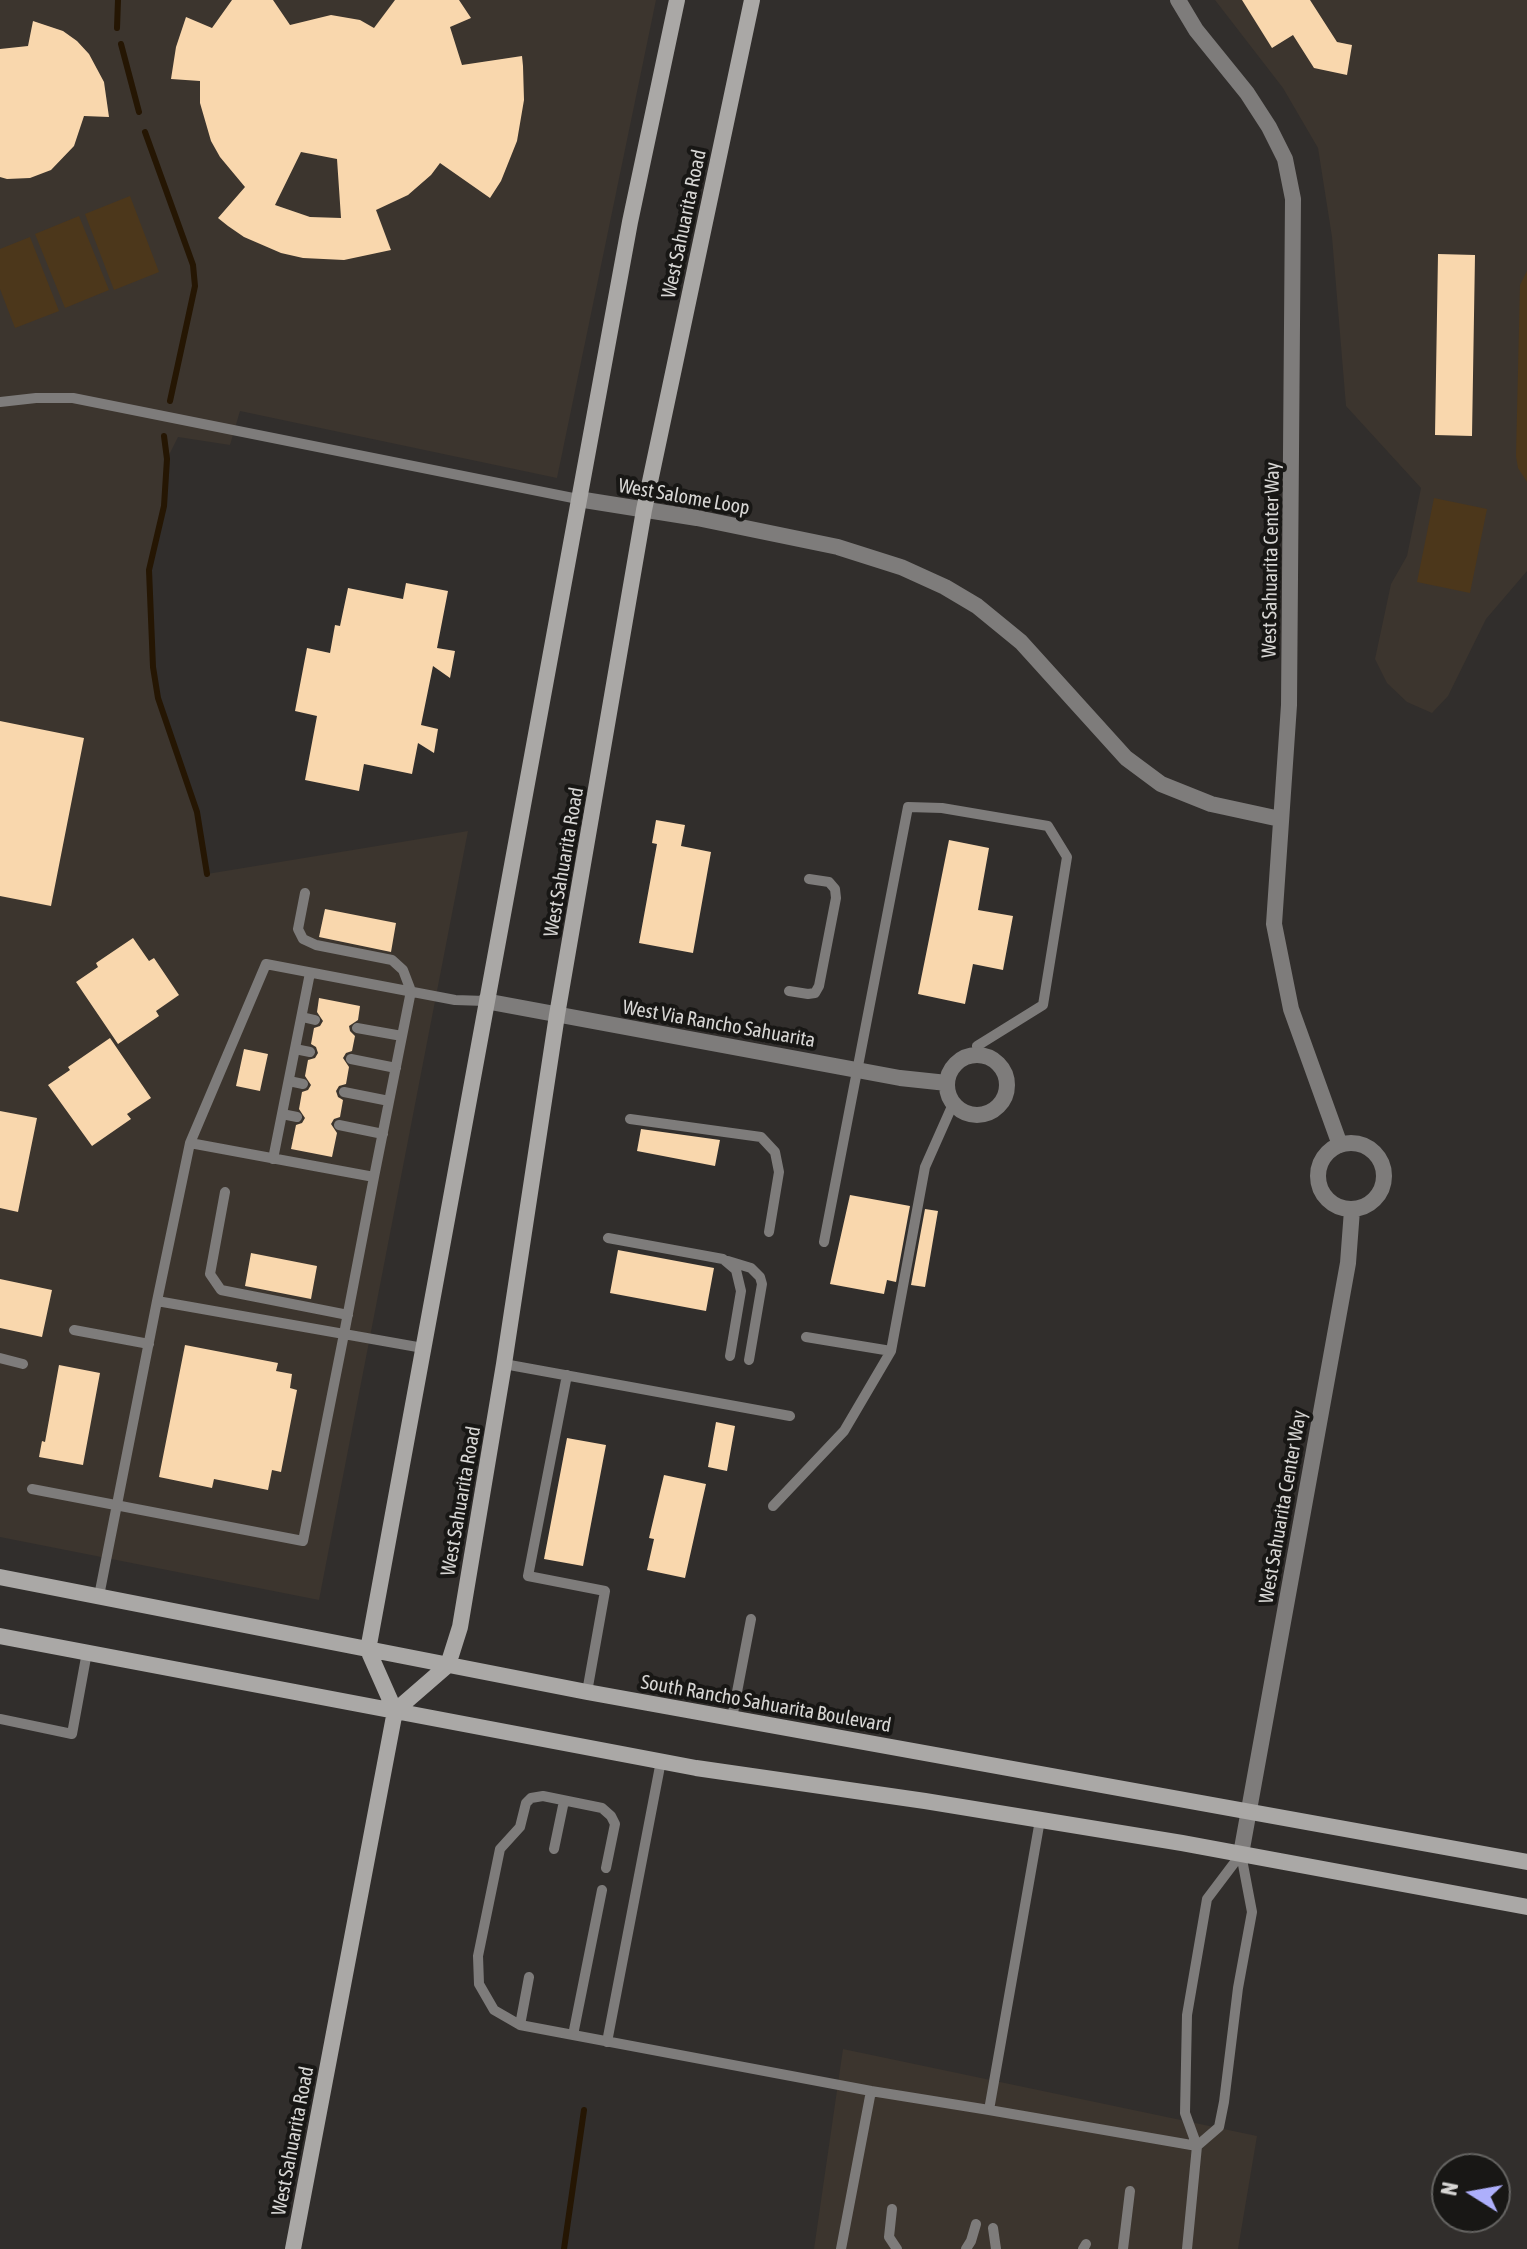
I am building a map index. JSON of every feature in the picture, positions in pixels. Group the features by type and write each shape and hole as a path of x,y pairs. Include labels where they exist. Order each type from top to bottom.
{"main road":[{"path":"395,1711 368,1650 578,499 630,222 677,0"},
{"name":"West Sahuarita Road","path":"448,1665 461,1623 557,1015 644,510 752,0"},
{"name":"South Rancho Sahuarita Boulevard","path":"0,1577 587,1692 1527,1862"},
{"path":"0,1636 661,1761 1040,1820 1527,1907"},
{"path":"395,1711 448,1665"},
{"name":"West Sahuarita Road","path":"293,2249 395,1711"}],"street":[{"name":"West Sahuarita Center Way","path":"1178,0 1196,30 1247,93 1269,127 1285,159 1293,199 1289,705 1274,924 1291,1009 1340,1145"},
{"name":"West Salome Loop","path":"578,499 838,547 901,567 945,587 977,606 1021,642 1126,758 1161,784 1211,804 1280,819"},
{"name":"West Via Rancho Sahuarita","path":"485,1001 900,1078 947,1083"},
{"path":"980,1055 992,1059 1005,1074 1007,1084 1001,1103 994,1110 976,1116 953,1104 947,1083 955,1064 963,1058 980,1055"},
{"path":"1360,1144 1377,1155 1385,1174 1384,1184 1374,1201 1352,1210 1334,1205 1326,1198 1318,1178 1323,1158 1340,1145 1360,1144"},
{"name":"West Sahuarita Center Way","path":"1241,1854 1348,1263 1352,1210"}],"lane":[{"name":"West Salome Loop","path":"0,402 73,398 578,499"},
{"path":"824,1242 908,807 942,808 1048,826 1067,857 1043,1005 977,1046 980,1055"},
{"path":"789,991 815,993 819,986 836,898 835,889 829,882 809,879"},
{"path":"32,1489 303,1541 411,991 403,970 392,960 316,945 303,939 298,929 305,893"},
{"path":"99,1596 190,1143 266,964 455,1000 485,1001"},
{"path":"273,1159 310,973"},
{"path":"302,1017 315,1020"},
{"path":"357,1028 402,1036"},
{"path":"295,1049 310,1052"},
{"path":"351,1059 396,1068"},
{"path":"289,1081 303,1084"},
{"path":"344,1092 389,1101"},
{"path":"773,1506 844,1431 891,1351 925,1167 953,1104"},
{"path":"282,1114 297,1117"},
{"path":"630,1119 761,1137 775,1152 779,1172 769,1232"},
{"path":"339,1125 383,1134"},
{"path":"190,1143 374,1177"},
{"path":"225,1192 210,1274 221,1290 348,1315"},
{"path":"608,1238 723,1259 751,1268 762,1284 749,1360"},
{"path":"723,1259 736,1270 741,1291 730,1356"},
{"path":"157,1301 423,1348"},
{"path":"74,1330 149,1344"},
{"path":"806,1337 891,1351"},
{"path":"0,1358 23,1364"},
{"path":"504,1364 790,1416"},
{"path":"567,1375 528,1576 605,1591 587,1692"},
{"path":"732,1718 751,1619"},
{"path":"0,1719 72,1734 87,1652"},
{"path":"607,2042 661,1761"},
{"path":"606,1868 615,1824 602,1808 543,1796 531,1798 526,1803 520,1827 500,1849 478,1956 479,1984 494,2010 520,2025 607,2042 871,2091 1197,2146"},
{"path":"554,1849 564,1801"},
{"path":"989,2110 1040,1820"},
{"path":"1187,2249 1197,2146 1185,2113 1187,2015 1207,1899 1241,1854"},
{"path":"1197,2146 1219,2127 1224,2102 1238,1988 1252,1912 1241,1854"},
{"path":"573,2035 602,1890"},
{"path":"520,2025 529,1977"},
{"path":"841,2249 871,2091"},
{"path":"1123,2249 1130,2191"},
{"path":"892,2209 889,2237 897,2249"},
{"path":"966,2249 976,2224"},
{"path":"993,2228 996,2249"}],"shaded area":[{"path":"0,0 656,0 557,478 240,411 230,445 178,437 167,459 164,506 149,570 153,667 158,698 197,812 207,874 468,831 319,1600 0,1537"},
{"path":"1215,0 1527,0 1527,571 1486,619 1448,696 1432,713 1407,702 1387,683 1375,659 1391,584 1407,556 1421,488 1346,406 1332,237 1318,148 1283,88"},
{"path":"130,196 159,272 114,290 85,214"},
{"path":"79,216 109,290 65,308 35,234"},
{"path":"30,237 59,311 15,328 0,289 0,249"},
{"path":"1527,271 1527,482 1518,468 1516,456 1520,285"},
{"path":"1434,498 1487,509 1470,593 1417,582"},
{"path":"843,2049 1257,2136 1238,2249 814,2249"}],"building":[{"path":"232,0 273,0 290,25 331,15 360,20 374,28 395,0 459,0 471,18 450,27 462,65 522,56 524,100 517,141 501,181 490,198 440,163 408,195 376,210 391,250 344,260 303,258 281,253 244,237 218,218 245,187 211,141 200,103 200,81 171,79 176,47 186,17 212,28","holes":["301,152 337,159 341,218 310,217 275,205"]},
{"path":"1242,0 1310,0 1337,42 1352,45 1347,75 1314,68 1293,35 1272,48"},
{"path":"33,21 63,31 89,54 104,82 109,117 84,116 74,146 51,170 30,178 7,179 0,177 0,49 28,46"},
{"path":"1438,254 1475,255 1472,436 1435,435"},
{"path":"406,583 448,591 437,648 455,651 450,678 433,666 421,725 438,729 434,753 418,743 412,774 364,764 359,791 305,780 317,716 295,711 307,648 330,653 335,625 340,626 348,588 403,599"},
{"path":"0,721 84,738 51,906 0,896"},
{"path":"656,820 685,825 681,846 711,852 693,953 639,943 657,844 652,843"},
{"path":"949,840 989,848 978,910 1013,916 1003,970 973,964 965,1004 918,994"},
{"path":"325,909 396,923 391,952 319,937"},
{"path":"133,938 149,961 154,958 179,995 156,1011 159,1016 118,1044 76,982 98,967 96,963"},
{"path":"319,998 360,1006 358,1020 349,1026 355,1036 352,1051 343,1058 349,1067 346,1084 336,1091 343,1100 340,1117 331,1124 337,1133 332,1157 291,1149 296,1125 305,1118 299,1109 302,1092 311,1085 305,1076 308,1060 318,1053 311,1044 314,1028 323,1021 317,1012"},
{"path":"110,1038 151,1098 127,1114 131,1119 92,1146 48,1085"},
{"path":"244,1049 268,1054 260,1091 236,1086"},
{"path":"0,1111 37,1118 18,1212 0,1208"},
{"path":"641,1129 720,1140 715,1166 637,1151"},
{"path":"850,1195 910,1206 896,1282 887,1280 884,1294 830,1284"},
{"path":"925,1209 938,1211 925,1287 911,1285"},
{"path":"618,1250 714,1268 706,1311 610,1293"},
{"path":"251,1253 317,1266 311,1299 245,1286"},
{"path":"0,1279 52,1290 42,1337 0,1328"},
{"path":"185,1345 278,1363 276,1371 292,1374 290,1388 297,1390 281,1472 272,1470 268,1490 214,1479 212,1488 159,1477"},
{"path":"59,1365 100,1373 83,1465 39,1457 42,1441 45,1442"},
{"path":"716,1422 735,1426 727,1471 708,1467"},
{"path":"567,1438 606,1445 583,1566 544,1559"},
{"path":"664,1475 706,1484 685,1578 647,1570 654,1539 649,1538"}],"waterway":[{"path":"117,28 118,0"},
{"path":"121,44 139,112"},
{"path":"145,132 193,265 195,286 170,401"},
{"path":"164,436 167,459 164,506 149,570 153,667 158,698 197,812 207,874"},
{"path":"564,2249 584,2110"}]}
